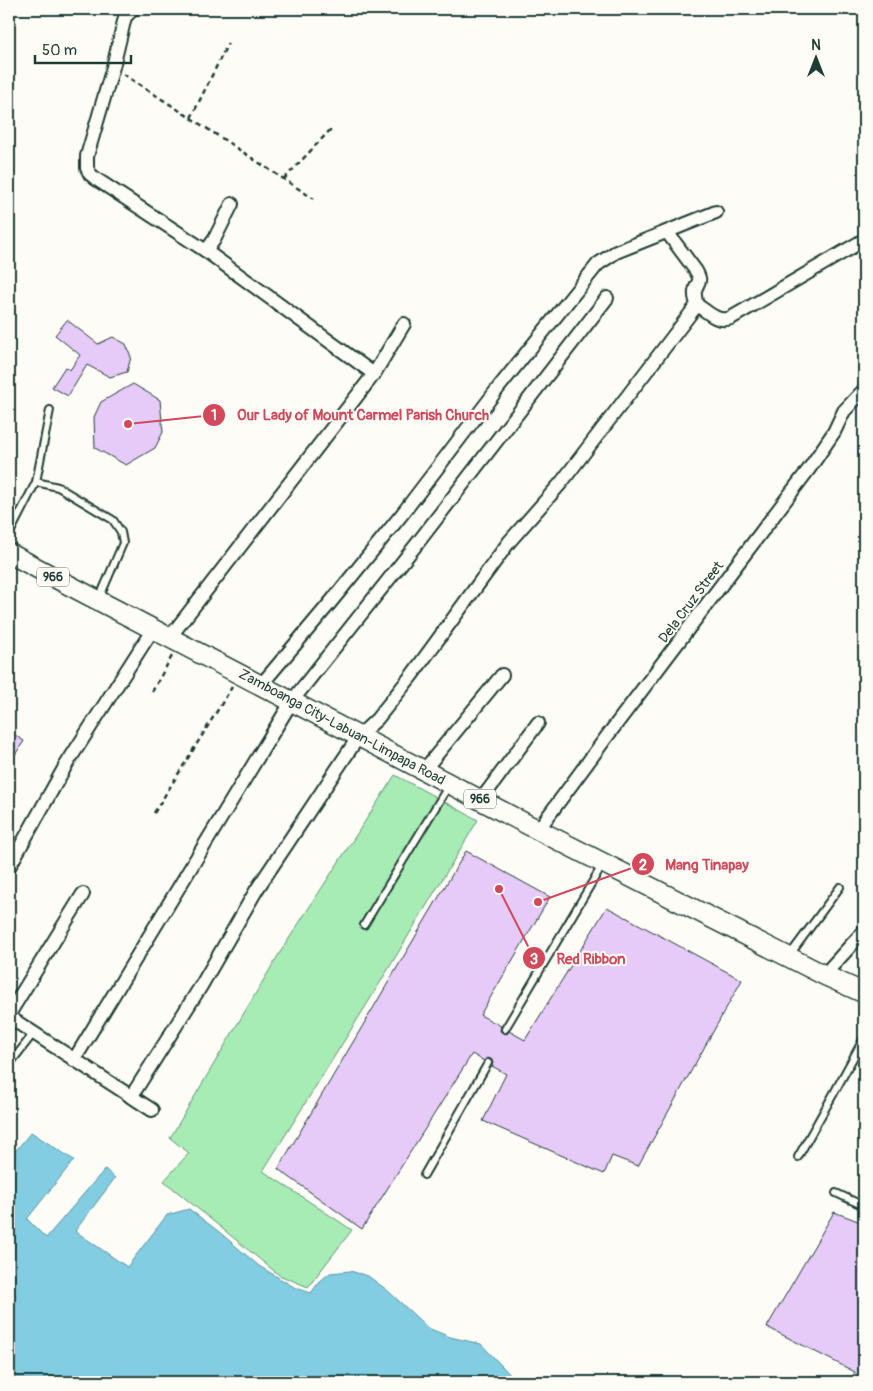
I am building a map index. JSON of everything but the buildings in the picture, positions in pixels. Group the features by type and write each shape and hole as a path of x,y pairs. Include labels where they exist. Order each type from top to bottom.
{"main road":[{"name":"Zamboanga City-Labuan-Limpapa Road","path":"9,553 538,830 788,957 864,993"}],"street":[{"path":"133,9 125,17 113,67 87,156 88,171 206,251 374,374"},
{"path":"206,251 214,240 232,204"},
{"path":"260,685 330,603 598,264 616,252 716,212"},
{"path":"667,232 700,278 700,282 695,290 697,304 717,319 725,320 864,240"},
{"path":"74,1060 292,701 416,545 607,298"},
{"path":"131,1097 201,986 257,889 359,736 377,719 412,675 509,542 561,483 697,304"},
{"path":"174,640 374,374 404,324"},
{"name":"Dela Cruz Street","path":"538,830 809,469 834,432 844,411 864,390"},
{"path":"9,867 66,765 153,629"},
{"path":"424,770 502,675"},
{"path":"482,800 538,724"},
{"path":"83,894 9,1015 33,1034 152,1110"},
{"path":"824,975 864,930"}],"lane":[{"path":"9,541 10,533 36,482 50,410"},
{"path":"36,482 58,487 113,520 121,532 123,543 98,600"},
{"path":"364,925 450,784"},
{"path":"505,1029 603,863"},
{"path":"788,957 840,887"},
{"path":"9,1064 33,1034"},
{"path":"798,1157 864,1038"},
{"path":"424,1175 488,1063"},
{"path":"836,1193 864,1206"}],"path":[{"path":"191,118 228,43"},
{"path":"113,67 314,200"},
{"path":"284,179 332,128"},
{"path":"152,692 174,640"},
{"path":"154,813 240,674"}],"green space":[{"path":"395,775 478,820 372,996 263,1171 352,1230 308,1287 279,1275 164,1181 189,1153 170,1138 279,954"}],"water":[{"path":"31,1132 74,1160 27,1219 46,1238 105,1169 115,1178 75,1231 127,1267 167,1215 189,1209 259,1266 294,1287 311,1293 319,1282 330,1273 350,1271 368,1276 387,1290 428,1328 450,1337 481,1344 517,1382 9,1382 9,1159"}],"place":[{"name":"Our Lady of Mount Carmel Parish Church","path":"128,424"},
{"name":"Red Ribbon","path":"499,889"},
{"name":"Mang Tinapay","path":"538,902"}]}
